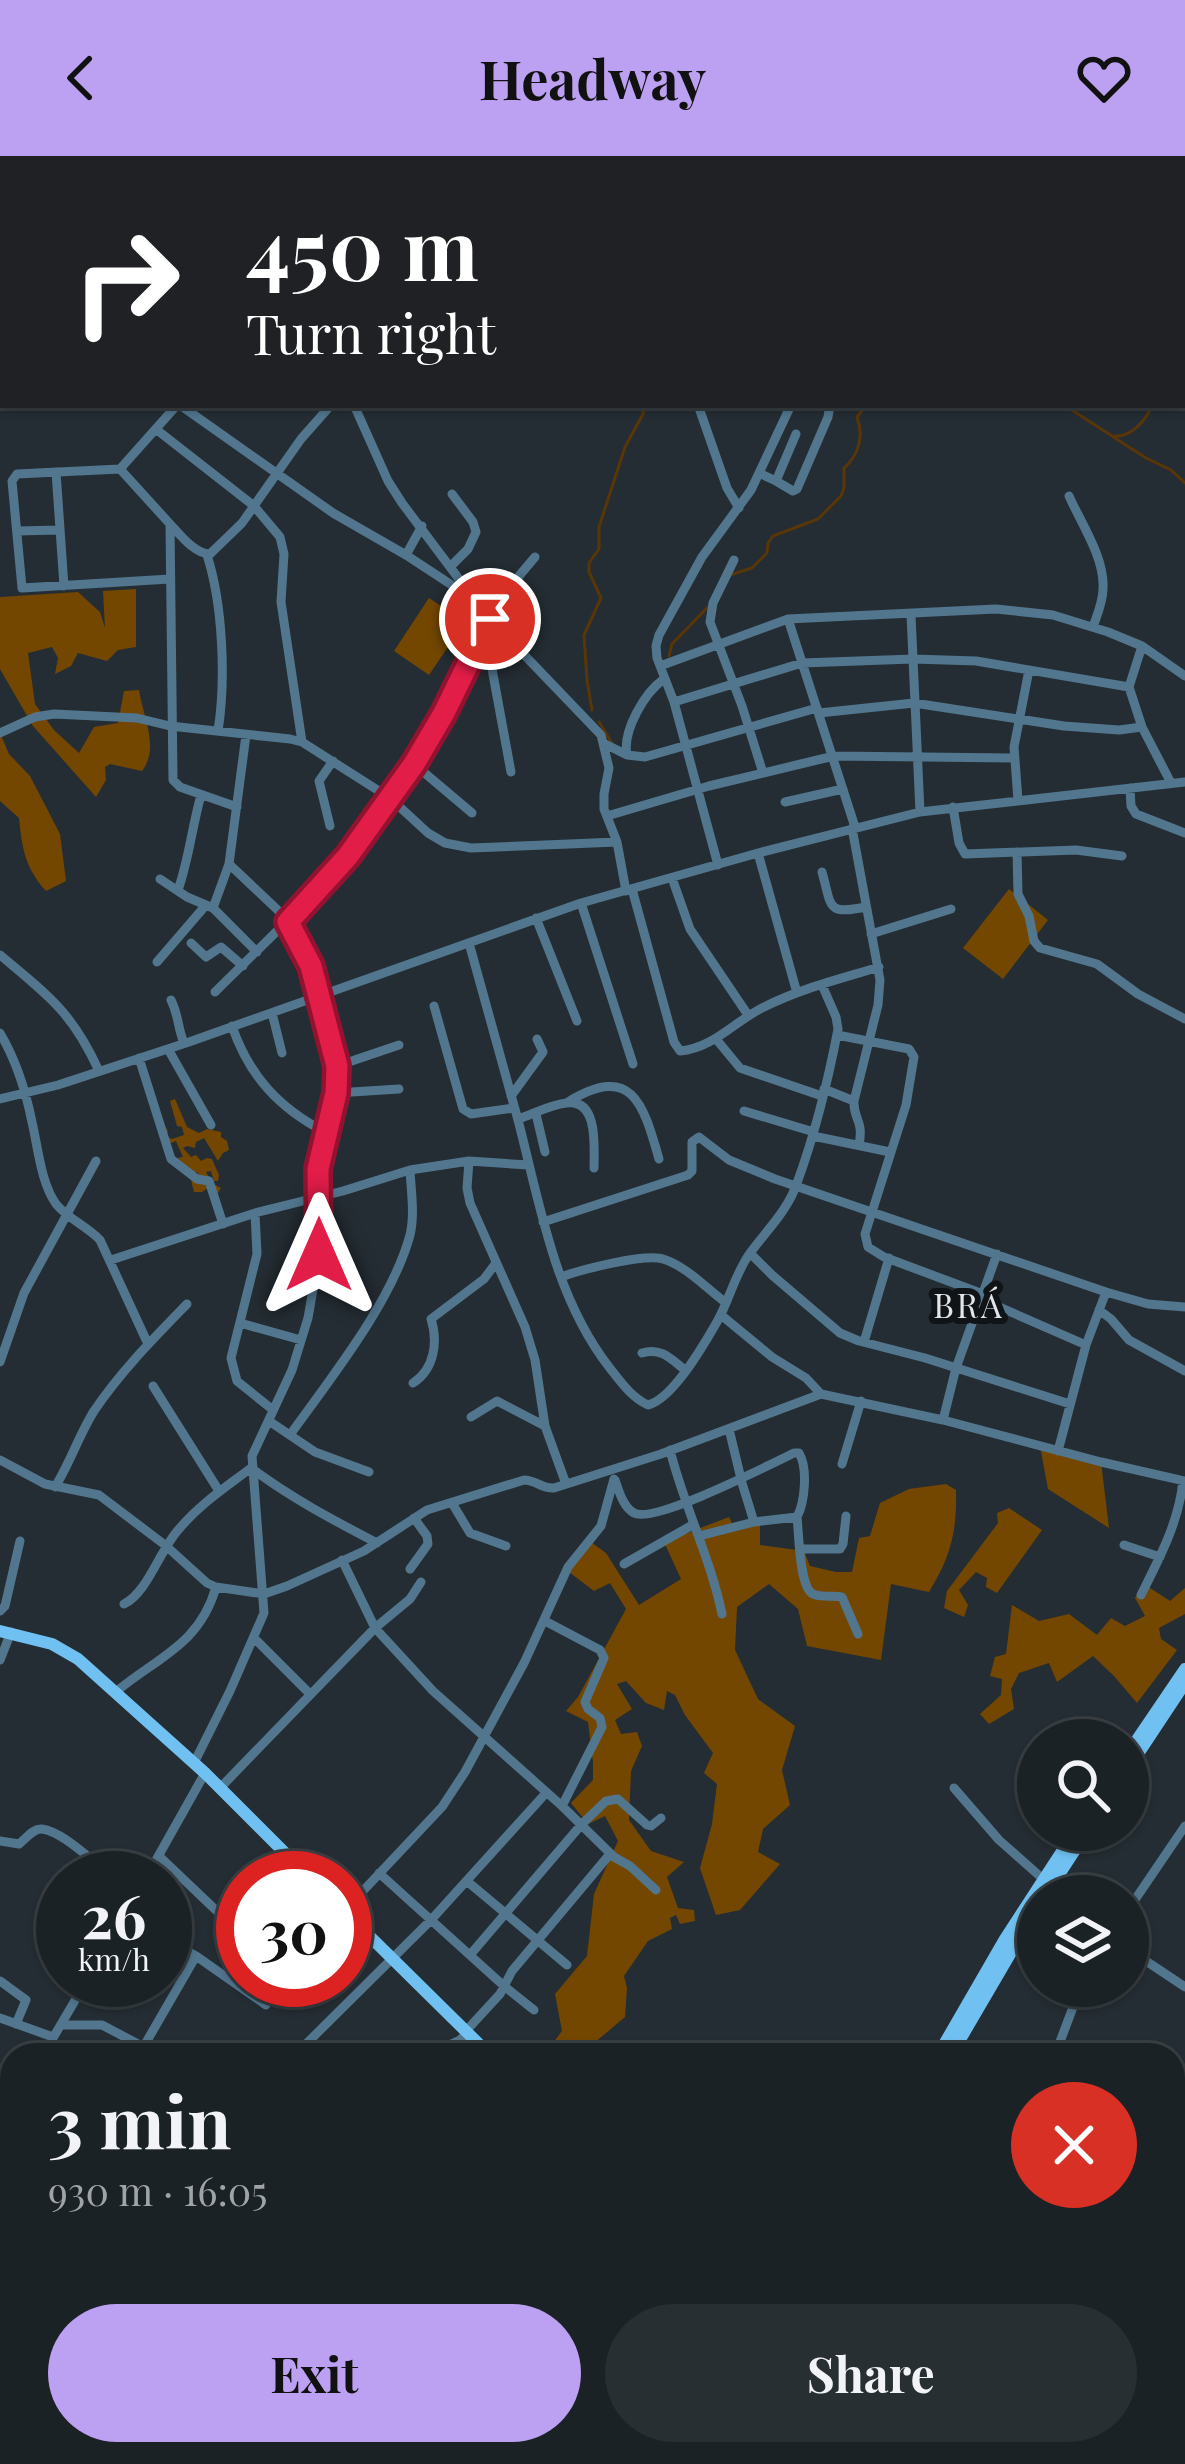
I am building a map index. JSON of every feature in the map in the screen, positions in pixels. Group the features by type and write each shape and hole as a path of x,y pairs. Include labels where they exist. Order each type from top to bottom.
{"main road":[{"path":"5,1632 66,1651 200,1768 283,1851"},
{"path":"1149,1722 1185,1669"},
{"path":"1149,1737 1185,1683"},
{"path":"945,2043 1017,1923"},
{"path":"372,1938 474,2043"},
{"path":"958,2043 1017,1940"}],"street":[{"path":"170,579 22,588 13,477 120,470 175,408"},
{"path":"182,408 333,513 477,602"},
{"path":"207,555 242,523 328,408"},
{"path":"355,408 388,481 488,617 597,729 605,744 609,768 603,802 677,1048 684,1052 716,1039 748,1016 797,993 879,967"},
{"path":"699,408 727,488 739,508"},
{"path":"718,865 656,652 659,635 702,557 739,508 790,408"},
{"path":"759,473 797,489 829,417 828,408"},
{"path":"157,430 254,506 283,545 281,602 302,742"},
{"path":"776,481 796,434"},
{"path":"120,470 189,544 207,555 223,669 218,731"},
{"path":"56,472 64,586"},
{"path":"451,566 468,549 476,532 452,494"},
{"path":"1069,496 1103,581 1093,627"},
{"path":"170,524 174,782 237,808"},
{"path":"406,555 422,526"},
{"path":"16,531 59,530"},
{"path":"215,992 348,856 436,728 488,617 535,556"},
{"path":"734,560 710,613 716,644 763,773"},
{"path":"660,666 788,619 1019,610 1053,615 1142,646 1185,676"},
{"path":"911,615 920,812"},
{"path":"788,619 854,828 879,967 880,992 854,1101 862,1125 859,1145"},
{"path":"485,631 511,772"},
{"path":"1142,646 1129,687 1142,727 1171,783"},
{"path":"674,702 802,663 913,659 976,661 1129,687"},
{"path":"1018,800 1013,758 1029,670"},
{"path":"627,755 624,742 649,690 664,679"},
{"path":"605,744 627,755 645,757 818,710 914,704 1112,730 1142,727"},
{"path":"0,733 54,714 124,717 302,742 391,797 445,843 462,847 617,842"},
{"path":"157,962 210,906 229,864 246,735"},
{"path":"607,816 834,756 1013,758"},
{"path":"330,826 319,781 334,761"},
{"path":"414,764 472,813"},
{"path":"0,1099 184,1043 536,917 758,853 920,812 1185,782"},
{"path":"1130,788 1136,814 1185,833"},
{"path":"785,802 843,789"},
{"path":"178,890 201,795"},
{"path":"953,807 964,854 1076,850 1122,856"},
{"path":"1017,852 1018,894 1040,948 1097,964 1138,994 1185,1019"},
{"path":"758,853 797,993"},
{"path":"161,1851 264,1613 251,1468 255,1445 292,1370 317,1272 318,1169 336,1093 337,1066 306,953 288,922 229,864"},
{"path":"822,872 835,910 866,907"},
{"path":"672,878 690,929 748,1016"},
{"path":"160,879 210,906 257,952"},
{"path":"580,903 633,1064"},
{"path":"872,934 951,909"},
{"path":"536,917 577,1022"},
{"path":"469,943 561,1277 604,1360 625,1388 648,1405 661,1401 685,1370 721,1316 750,1253 796,1187 836,1035 837,1022 823,985"},
{"path":"191,944 206,957 221,947 243,966"},
{"path":"0,956 65,1012 99,1071"},
{"path":"171,1000 184,1043"},
{"path":"434,1006 463,1109 471,1114 514,1107 536,1114 603,1085 621,1088 641,1108 659,1159"},
{"path":"272,1012 282,1053"},
{"path":"232,1026 247,1063 272,1093 290,1112 326,1132"},
{"path":"0,1033 25,1094 50,1194 66,1214 96,1234 148,1344"},
{"path":"836,1035 909,1049 914,1057 906,1105 866,1243 889,1258 1086,1346"},
{"path":"514,1107 543,1052 537,1039"},
{"path":"716,1039 740,1068 854,1101"},
{"path":"337,1066 399,1045"},
{"path":"168,1048 211,1125"},
{"path":"139,1058 171,1159 197,1179 209,1181 223,1224"},
{"path":"336,1093 399,1089"},
{"path":"568,1102 585,1110 592,1122 594,1168"},
{"path":"744,1111 890,1152"},
{"path":"536,1114 545,1152"},
{"path":"543,1222 688,1175 692,1142 699,1137 739,1165 796,1187 1106,1292 1148,1304 1185,1306"},
{"path":"0,1362 24,1293 96,1161"},
{"path":"111,1261 254,1213 410,1170 469,1161 528,1165"},
{"path":"469,1161 470,1204 531,1345 545,1426 566,1484"},
{"path":"290,1435 391,1280 412,1222 410,1170"},
{"path":"254,1213 257,1254 231,1354 235,1377 290,1435 321,1455 369,1472"},
{"path":"750,1253 832,1326 864,1342 1070,1404"},
{"path":"943,1420 956,1368 997,1255"},
{"path":"561,1277 656,1257 724,1302"},
{"path":"864,1342 889,1258"},
{"path":"413,1383 428,1370 437,1335 431,1319 484,1279 496,1264"},
{"path":"1058,1451 1106,1292"},
{"path":"55,1487 91,1417 123,1371 187,1304"},
{"path":"1099,1310 1130,1340 1185,1371"},
{"path":"721,1316 821,1394"},
{"path":"240,1323 301,1340"},
{"path":"642,1354 662,1352 685,1370"},
{"path":"153,1386 219,1491"},
{"path":"0,1460 55,1487 99,1495 217,1588 264,1594 377,1544 427,1510 524,1480 548,1489 612,1474 821,1394 1184,1481 1180,1504 1141,1595"},
{"path":"471,1417 497,1401 545,1426"},
{"path":"842,1463 861,1401"},
{"path":"729,1429 754,1522"},
{"path":"670,1450 722,1614"},
{"path":"612,1474 625,1504 636,1514 648,1515 799,1453 804,1465 797,1517 805,1586 818,1596 842,1597 858,1634"},
{"path":"124,1604 140,1594 165,1545 197,1510 251,1468"},
{"path":"251,1468 318,1513 377,1544"},
{"path":"372,1882 442,1807 483,1738 568,1568 601,1526 612,1474"},
{"path":"452,1503 470,1533 506,1546"},
{"path":"801,1549 840,1549 846,1516"},
{"path":"699,1536 797,1517"},
{"path":"410,1569 428,1544 414,1518"},
{"path":"624,1564 694,1524"},
{"path":"0,1612 20,1541"},
{"path":"1124,1545 1160,1557"},
{"path":"342,1560 375,1628 433,1691 610,1854 656,1890"},
{"path":"220,1788 375,1628 404,1605 421,1582"},
{"path":"116,1691 191,1636 208,1613 217,1588"},
{"path":"544,1621 600,1650 604,1658 585,1702 602,1727 562,1806"},
{"path":"0,1660 5,1632"},
{"path":"254,1638 310,1694"},
{"path":"954,1788 999,1840 1038,1875"},
{"path":"307,2043 468,1882 547,1793"},
{"path":"470,1955 580,1825 606,1801 614,1798 647,1825 661,1818"},
{"path":"1149,1879 1185,1826"},
{"path":"0,1841 19,1844 41,1829 80,1851"},
{"path":"456,2043 610,1854"},
{"path":"379,1874 534,2010"},
{"path":"468,1882 567,1965"},
{"path":"192,1887 216,1910"},
{"path":"192,1954 216,1970"},
{"path":"146,2043 196,1956"},
{"path":"1149,1963 1185,1987"},
{"path":"0,1981 26,2000 16,2024"},
{"path":"50,2043 72,2007"},
{"path":"1060,2043 1073,2007"},
{"path":"0,2018 53,2037"},
{"path":"61,2026 102,2025 138,2043"},
{"path":"449,2043 464,2035"}],"shaded area":[{"path":"136,589 136,647 118,650 107,661 78,653 71,666 55,674 58,658 52,647 28,653 35,704 79,753 94,727 118,723 124,691 139,690 150,742 147,762 142,771 105,767 106,780 96,797 33,726 0,669 0,597 78,592 100,612 105,628 103,591"},
{"path":"429,598 465,622 429,675 394,651"},
{"path":"0,733 9,754 30,776 60,834 66,881 46,891 26,857 19,818 0,801"},
{"path":"1009,889 1048,920 1003,979 963,948"},
{"path":"175,1099 187,1127 199,1133 207,1129 221,1132 227,1141 229,1150 218,1161 204,1138 195,1148 183,1148 201,1161 212,1159 218,1181 211,1171 206,1172 212,1183 221,1188 218,1193 209,1187 194,1192 190,1176 199,1175 177,1158 183,1157 176,1141 168,1144 158,1133 160,1125 172,1139 184,1135 170,1101"},
{"path":"1040,1446 1101,1462 1109,1528 1048,1489"},
{"path":"946,1484 956,1490 954,1531 929,1592 891,1584 881,1660 807,1646 798,1609 769,1584 737,1607 735,1650 758,1699 795,1726 782,1770 790,1805 763,1829 758,1852 780,1864 740,1910 716,1915 700,1868 717,1784 704,1773 713,1753 675,1695 667,1691 664,1710 646,1703 626,1681 617,1684 632,1709 615,1720 621,1734 637,1732 642,1746 631,1771 629,1820 651,1851 684,1862 667,1877 678,1908 694,1910 695,1921 680,1924 676,1915 670,1918 672,1929 648,1941 624,1976 625,2017 594,2043 553,2043 562,2031 555,1994 587,1956 594,1894 618,1841 605,1816 588,1824 571,1803 593,1780 593,1762 588,1722 566,1711 626,1609 610,1583 594,1591 569,1572 588,1540 606,1553 639,1605 681,1579 664,1542 729,1517 734,1528 760,1523 760,1545 804,1551 810,1566 852,1572 859,1538 870,1536 880,1503 909,1489"},
{"path":"1009,1508 1042,1530 997,1593 976,1572 959,1590 968,1605 964,1617 944,1608 947,1591 998,1523 997,1513"},
{"path":"1144,1584 1170,1601 1185,1588 1185,1614 1159,1628 1161,1639 1177,1650 1137,1703 1093,1656 1057,1682 1049,1663 1019,1673 1011,1689 1014,1709 989,1724 980,1714 1001,1695 1002,1679 990,1676 995,1657 1006,1654 1012,1605 1039,1621 1069,1614 1097,1635 1111,1618 1125,1626 1145,1616 1135,1598"}],"waterway":[{"path":"592,710 584,635 601,598 589,563 599,549 599,527 625,447 644,408"},
{"path":"730,575 752,568 767,553 773,536 818,519 841,496 844,468 859,445 857,417 864,408"},
{"path":"1069,408 1185,483"},
{"path":"1115,436 1138,426 1150,408"},
{"path":"669,656 672,644 708,607"},
{"path":"599,722 612,743"}],"district":[{"name":"BRÁ","path":"969,1304"}],"route":[{"path":"319,1255 318,1169 336,1093 337,1066 311,966 288,922 348,856 414,764 490,619"}]}
